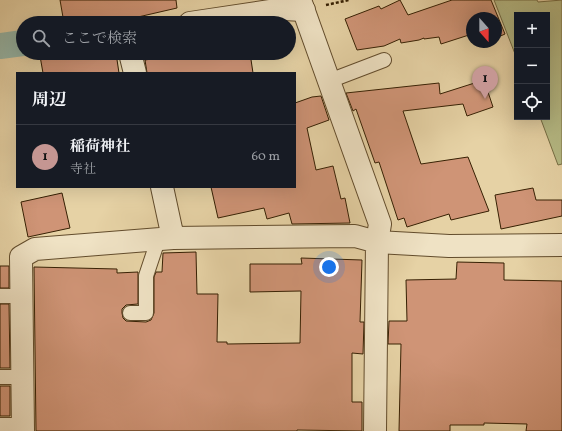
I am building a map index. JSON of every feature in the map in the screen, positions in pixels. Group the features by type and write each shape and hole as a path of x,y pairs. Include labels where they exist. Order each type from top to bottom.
{"street":[{"path":"236,16 302,5 380,224 377,242 375,431"},
{"path":"132,60 135,72"},
{"path":"162,188 166,239"},
{"path":"23,428 21,257 35,249 166,239 355,236 377,242 449,246 562,245"}],"lane":[{"path":"329,81 384,60"},
{"path":"130,313 146,313 146,276 166,239"},
{"path":"0,296 22,296"},
{"path":"0,377 22,377"},
{"path":"0,425 23,428"}],"green space":[{"path":"494,0 537,0 538,2 562,0 562,164 558,165 541,120 550,120 550,12 514,12 514,51 502,21 502,12 499,12"}],"building":[{"path":"60,0 176,0 177,8 142,16 63,16"},
{"path":"400,0 408,15 452,0 491,0 496,12 466,12 466,36 441,44 439,37 424,38 401,43 400,39 384,46 357,50 345,19 379,6 381,9"},
{"path":"502,27 505,34 502,35"},
{"path":"41,60 117,60 119,72 43,72"},
{"path":"145,60 251,60 253,72 147,72"},
{"path":"484,80 493,107 467,116 463,104 403,111 421,164 468,157 489,211 451,220 449,214 407,227 404,218 398,220 379,162 375,163 356,109 353,111 346,93 439,83 440,94"},
{"path":"321,96 329,120 307,128 316,170 333,166 341,199 345,198 350,223 292,224 289,213 267,219 264,208 218,218 211,188 296,188 296,103 312,97"},
{"path":"533,188 536,200 562,200 562,216 501,229 495,195"},
{"path":"62,193 70,228 28,237 21,202"},
{"path":"196,252 197,294 218,294 217,342 227,342 227,344 300,343 301,291 250,292 250,264 302,264 301,258 362,260 360,322 364,322 363,354 352,353 352,402 362,402 362,431 36,431 34,267 117,269 117,273 138,272 138,304 126,305 122,309 122,313 123,318 126,321 146,322 151,320 154,313 154,277 156,272 162,272 163,253"},
{"path":"457,262 504,263 504,280 562,281 562,431 526,431 527,424 484,423 484,425 450,425 450,431 399,431 401,344 388,344 389,321 407,321 406,280 456,279"},
{"path":"0,266 9,266 9,288 0,288"},
{"path":"0,304 9,304 10,368 0,368"},
{"path":"0,386 10,386 10,416 0,416"}],"waterway":[{"path":"0,46 16,44"}],"place":[{"name":"稲荷神社","path":"485,99"}]}
